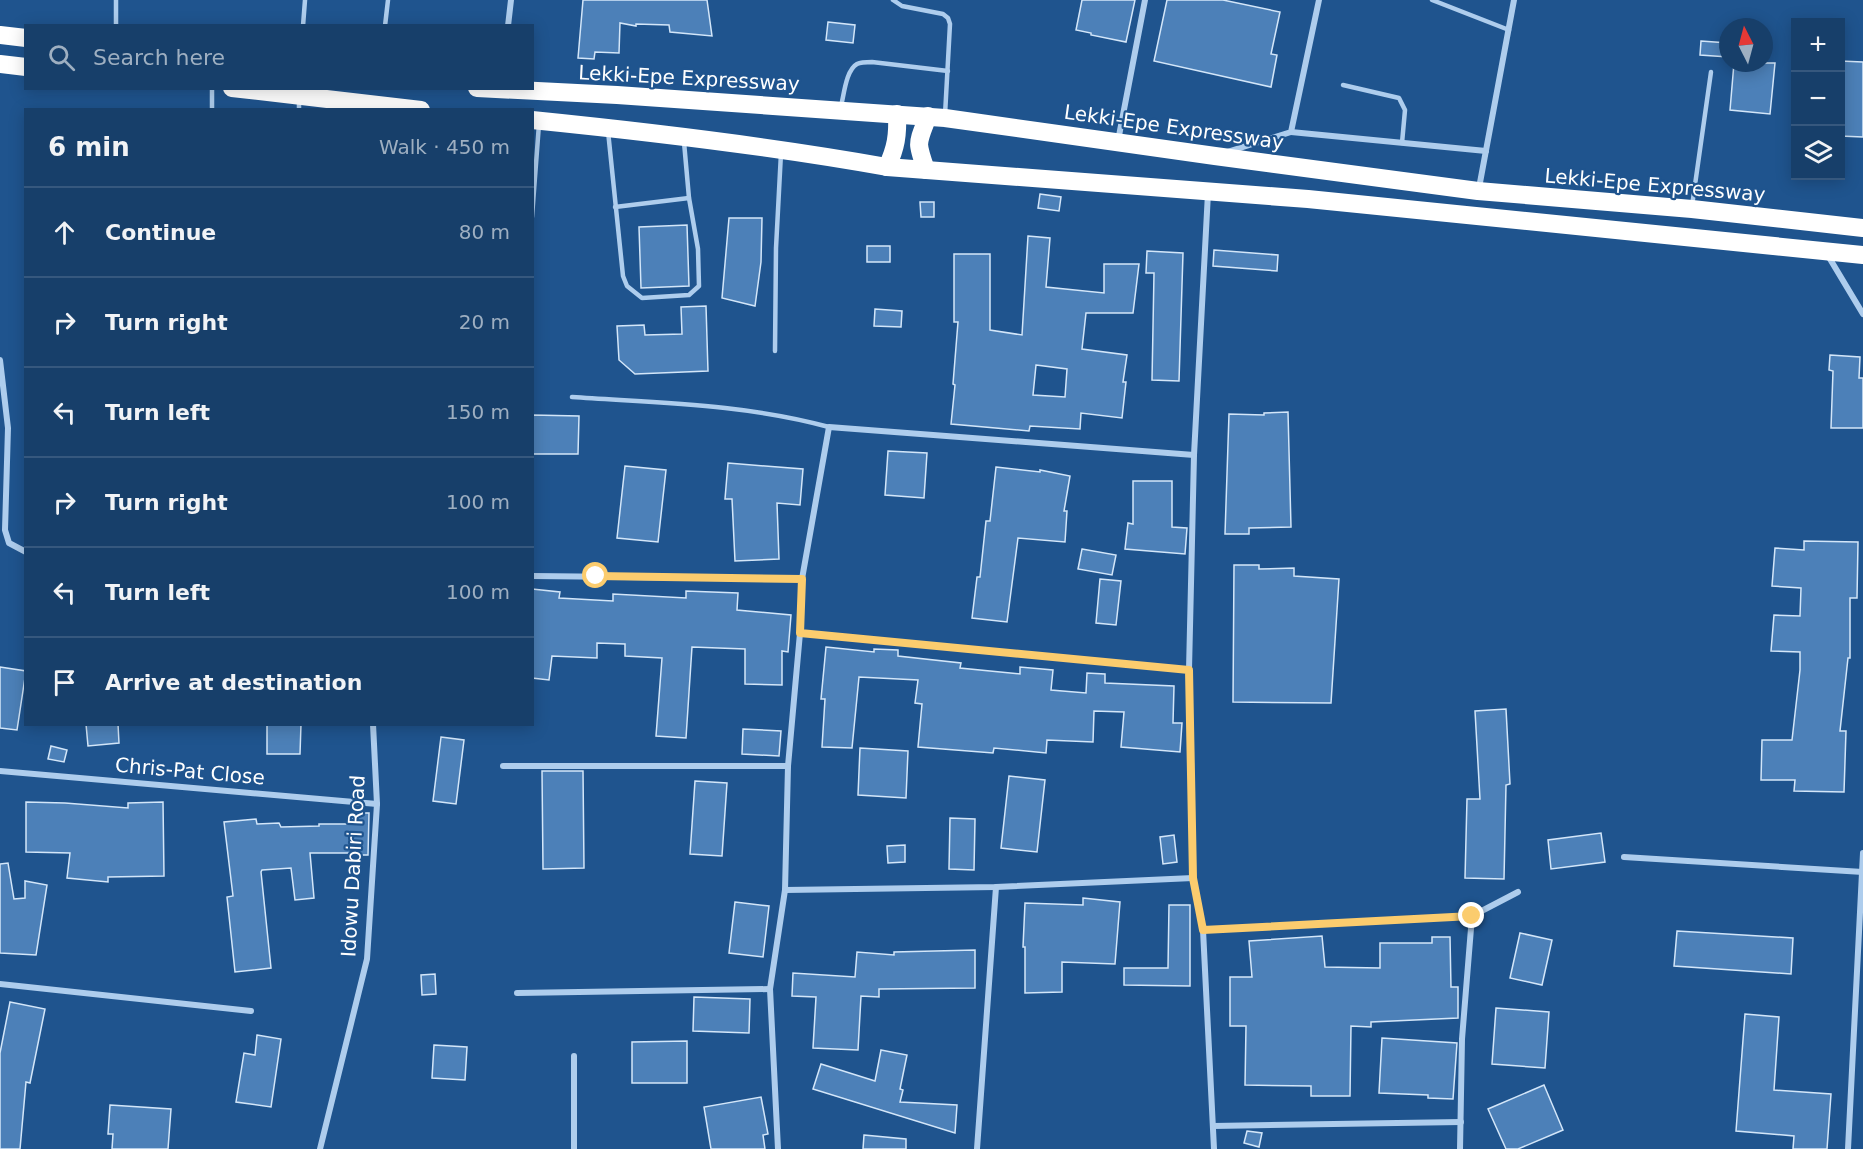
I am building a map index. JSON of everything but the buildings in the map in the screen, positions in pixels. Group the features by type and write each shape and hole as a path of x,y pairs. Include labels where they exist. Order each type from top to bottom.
{"highway":[{"path":"0,35 24,38"},
{"path":"0,64 24,67"},
{"path":"241,90 299,103 382,108"},
{"name":"Lekki-Epe Expressway","path":"500,90 617,95 937,117 1478,191 1692,209 1863,228"},
{"path":"887,167 896,150 897,114"},
{"path":"926,171 918,148 918,140 937,117"},
{"path":"536,121 683,136 926,171 1308,199 1863,255"}],"street":[{"path":"508,24 511,0"},
{"path":"1118,142 1145,0"},
{"path":"1291,132 1319,0"},
{"path":"1478,191 1514,0"},
{"path":"1215,156 1291,132 1486,151"},
{"path":"1208,192 1194,455 1189,670 1193,878 1203,930 1214,1149"},
{"path":"1825,250 1863,314"},
{"path":"0,360 8,428 5,530 9,543 24,551"},
{"path":"778,1149 770,989 785,890 788,766 800,633 802,579 829,427 1194,455"},
{"path":"534,576 802,579"},
{"path":"800,633 1189,670"},
{"name":"Idowu Dabiri Road","path":"320,1149 367,959 377,804 373,726"},
{"path":"503,766 788,766"},
{"name":"Chris-Pat Close","path":"0,771 377,804"},
{"path":"1848,1149 1863,853"},
{"path":"1624,856 1863,872"},
{"path":"785,890 996,887 1193,878"},
{"path":"977,1149 996,887"},
{"path":"1203,930 1472,916 1518,892"},
{"path":"1460,1149 1461,1039 1472,916"},
{"path":"0,984 251,1011"},
{"path":"517,993 770,989"},
{"path":"574,1056 574,1149"},
{"path":"1213,1126 1461,1122"}],"lane":[{"path":"116,0 116,24"},
{"path":"303,24 305,0"},
{"path":"385,24 388,0"},
{"path":"893,0 902,6 943,14 948,18 950,24 948,71 937,117"},
{"path":"1432,0 1509,30"},
{"path":"841,110 850,71 855,65 872,62 948,71"},
{"path":"1692,209 1711,72"},
{"path":"1343,85 1399,98 1405,110 1402,143"},
{"path":"212,90 212,108"},
{"path":"534,169 536,121"},
{"path":"607,128 623,276 627,286 642,298 689,295 699,286 698,249 689,198 683,136"},
{"path":"775,351 781,150"},
{"path":"615,207 689,198"},
{"path":"572,397 735,408 795,418 829,427"}],"route":[{"path":"596,576 802,579 800,633 1189,670 1193,878 1203,930 1472,916"}]}
